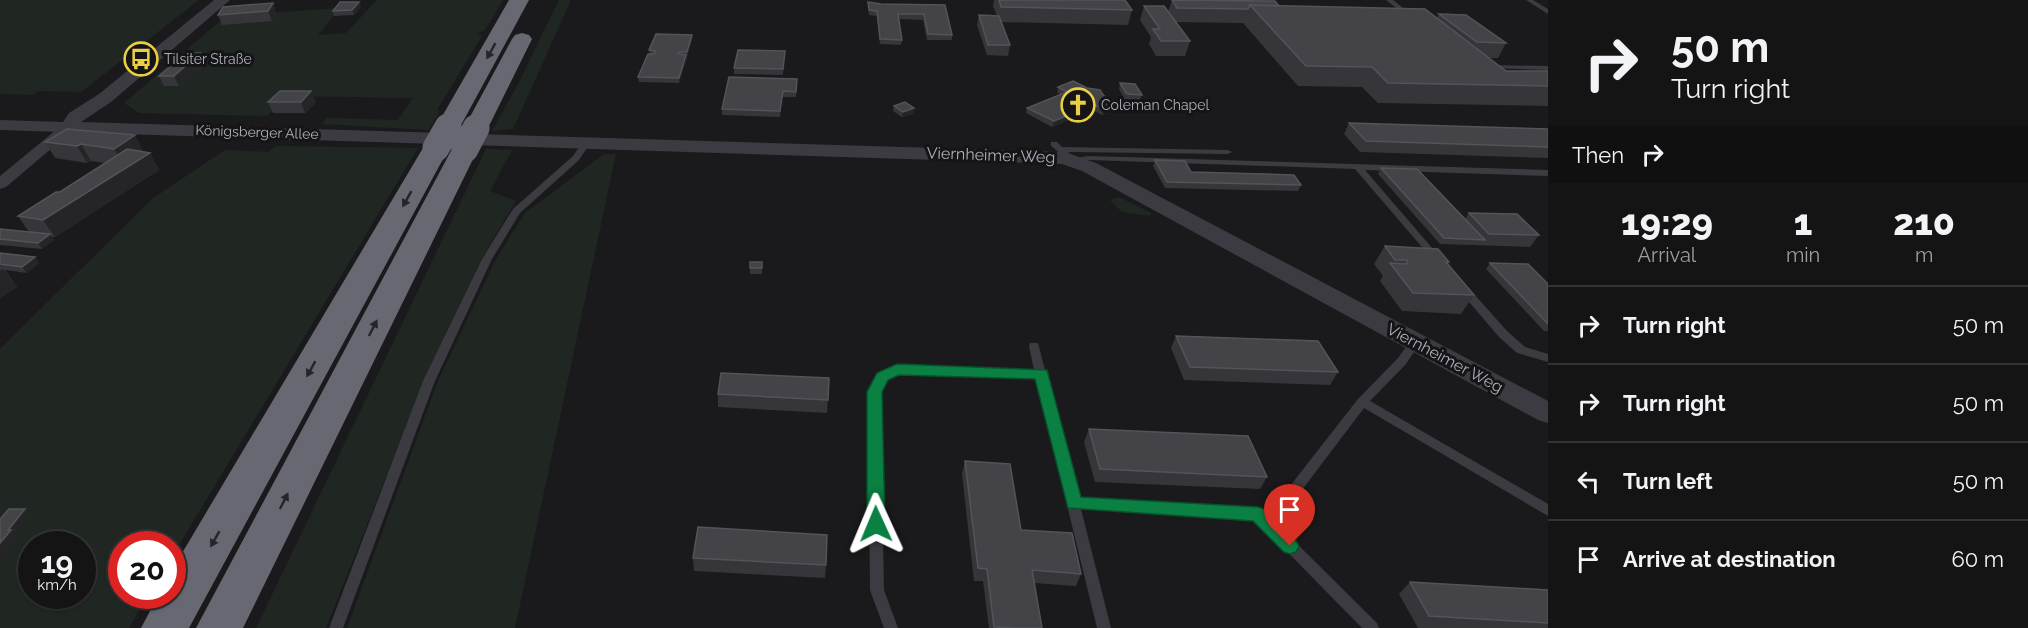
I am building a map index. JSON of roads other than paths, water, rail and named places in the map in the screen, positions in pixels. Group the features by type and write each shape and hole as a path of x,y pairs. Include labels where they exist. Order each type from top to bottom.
{"highway":[{"path":"219,628 456,138 526,8"},
{"path":"164,628 456,138"}],"street":[{"path":"0,184 69,127 88,117 105,98 223,0"},
{"name":"Königsberger Allee","path":"0,125 514,140"},
{"name":"Viernheimer Weg","path":"514,140 1047,157 1063,151 1548,413"}],"lane":[{"path":"1389,0 1413,19"},
{"path":"1529,0 1548,12"},
{"path":"1484,67 1548,68"},
{"path":"336,628 429,381 487,259 516,211 576,158 587,142"},
{"path":"1063,151 1228,152"},
{"path":"1063,151 1089,158 1548,172"},
{"path":"1358,167 1442,265"},
{"path":"1458,282 1503,334 1521,350 1548,358"},
{"path":"1074,503 1275,515 1362,402 1402,361 1415,343"},
{"path":"1034,346 1104,628"},
{"path":"891,628 877,590 874,392 879,380 886,373 897,369 1041,374"},
{"path":"1362,402 1548,511"},
{"path":"1258,514 1372,628"}],"place":[{"name":"Tilsiter Straße","path":"141,59"},
{"name":"Coleman Chapel","path":"1078,105"}]}
